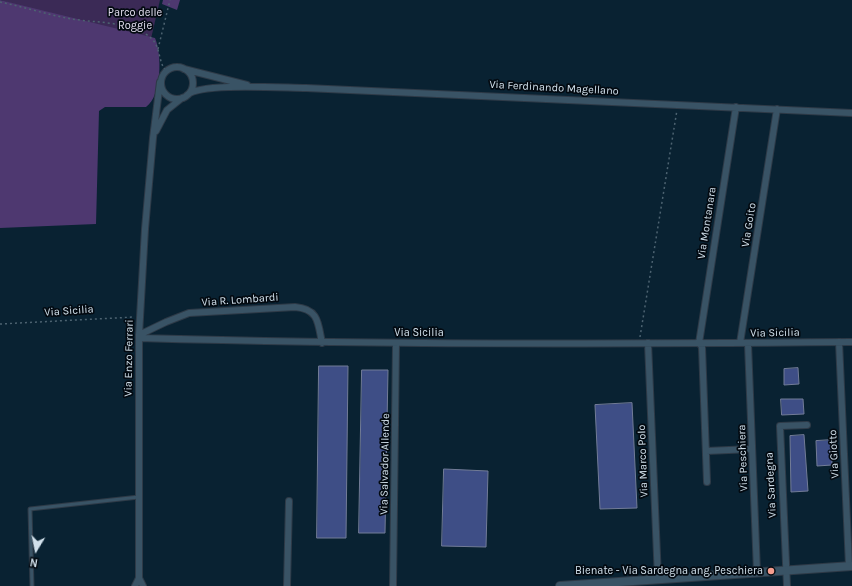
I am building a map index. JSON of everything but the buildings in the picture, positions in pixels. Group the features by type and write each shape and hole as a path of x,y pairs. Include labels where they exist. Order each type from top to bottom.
{"street":[{"path":"174,67 184,69 188,72 192,81 191,91 185,96 172,98 167,96 163,92 160,82 166,71 174,67"},
{"name":"Via Ferdinando Magellano","path":"184,69 255,86"},
{"name":"Via Enzo Ferrari","path":"136,586 139,578 140,316 153,138 160,82"},
{"name":"Via Ferdinando Magellano","path":"185,96 191,91 203,88 255,86 852,113"},
{"name":"Via Enzo Ferrari","path":"153,138 167,110 185,96"},
{"name":"Via Montanara","path":"699,343 736,107"},
{"name":"Via Goito","path":"740,343 778,109"},
{"name":"Via R. Lombardi","path":"139,337 166,322 189,313 295,307 305,308 312,311 316,317 322,343"},
{"name":"Via Sicilia","path":"139,337 322,343 748,344 852,342"},
{"name":"Via Giotto","path":"839,342 851,566"},
{"name":"Via Salvador Allende","path":"393,586 396,343"},
{"name":"Via Marco Polo","path":"648,343 658,579"},
{"path":"699,343 702,347 707,482"},
{"name":"Via Peschiera","path":"748,344 757,572"},
{"name":"Via Sardegna","path":"786,570 780,426 807,425"},
{"path":"706,451 752,450"},
{"path":"287,586 289,501"},
{"path":"560,586 631,583 658,579 851,566"},
{"path":"786,570 787,586"},
{"name":"Via Enzo Ferrari","path":"139,578 143,586"}],"lane":[{"path":"32,586 30,509 139,497"}],"path":[{"path":"158,50 170,0"},
{"path":"0,2 70,19 106,22 140,31 152,39 158,50 163,68 166,71"},
{"path":"640,343 642,317 678,104"},
{"name":"Via Sicilia","path":"0,324 140,316"}],"green space":[{"name":"Parco delle Roggie","path":"0,0 160,0 150,43"}],"shaded area":[{"path":"0,0 155,38 159,54 159,74 158,85 151,102 146,107 105,107 99,111 96,224 0,228"},
{"path":"163,0 180,0 177,10 162,4"}],"place":[{"name":"Bienate - Via Sardegna ang. Peschiera","path":"771,571"}]}
